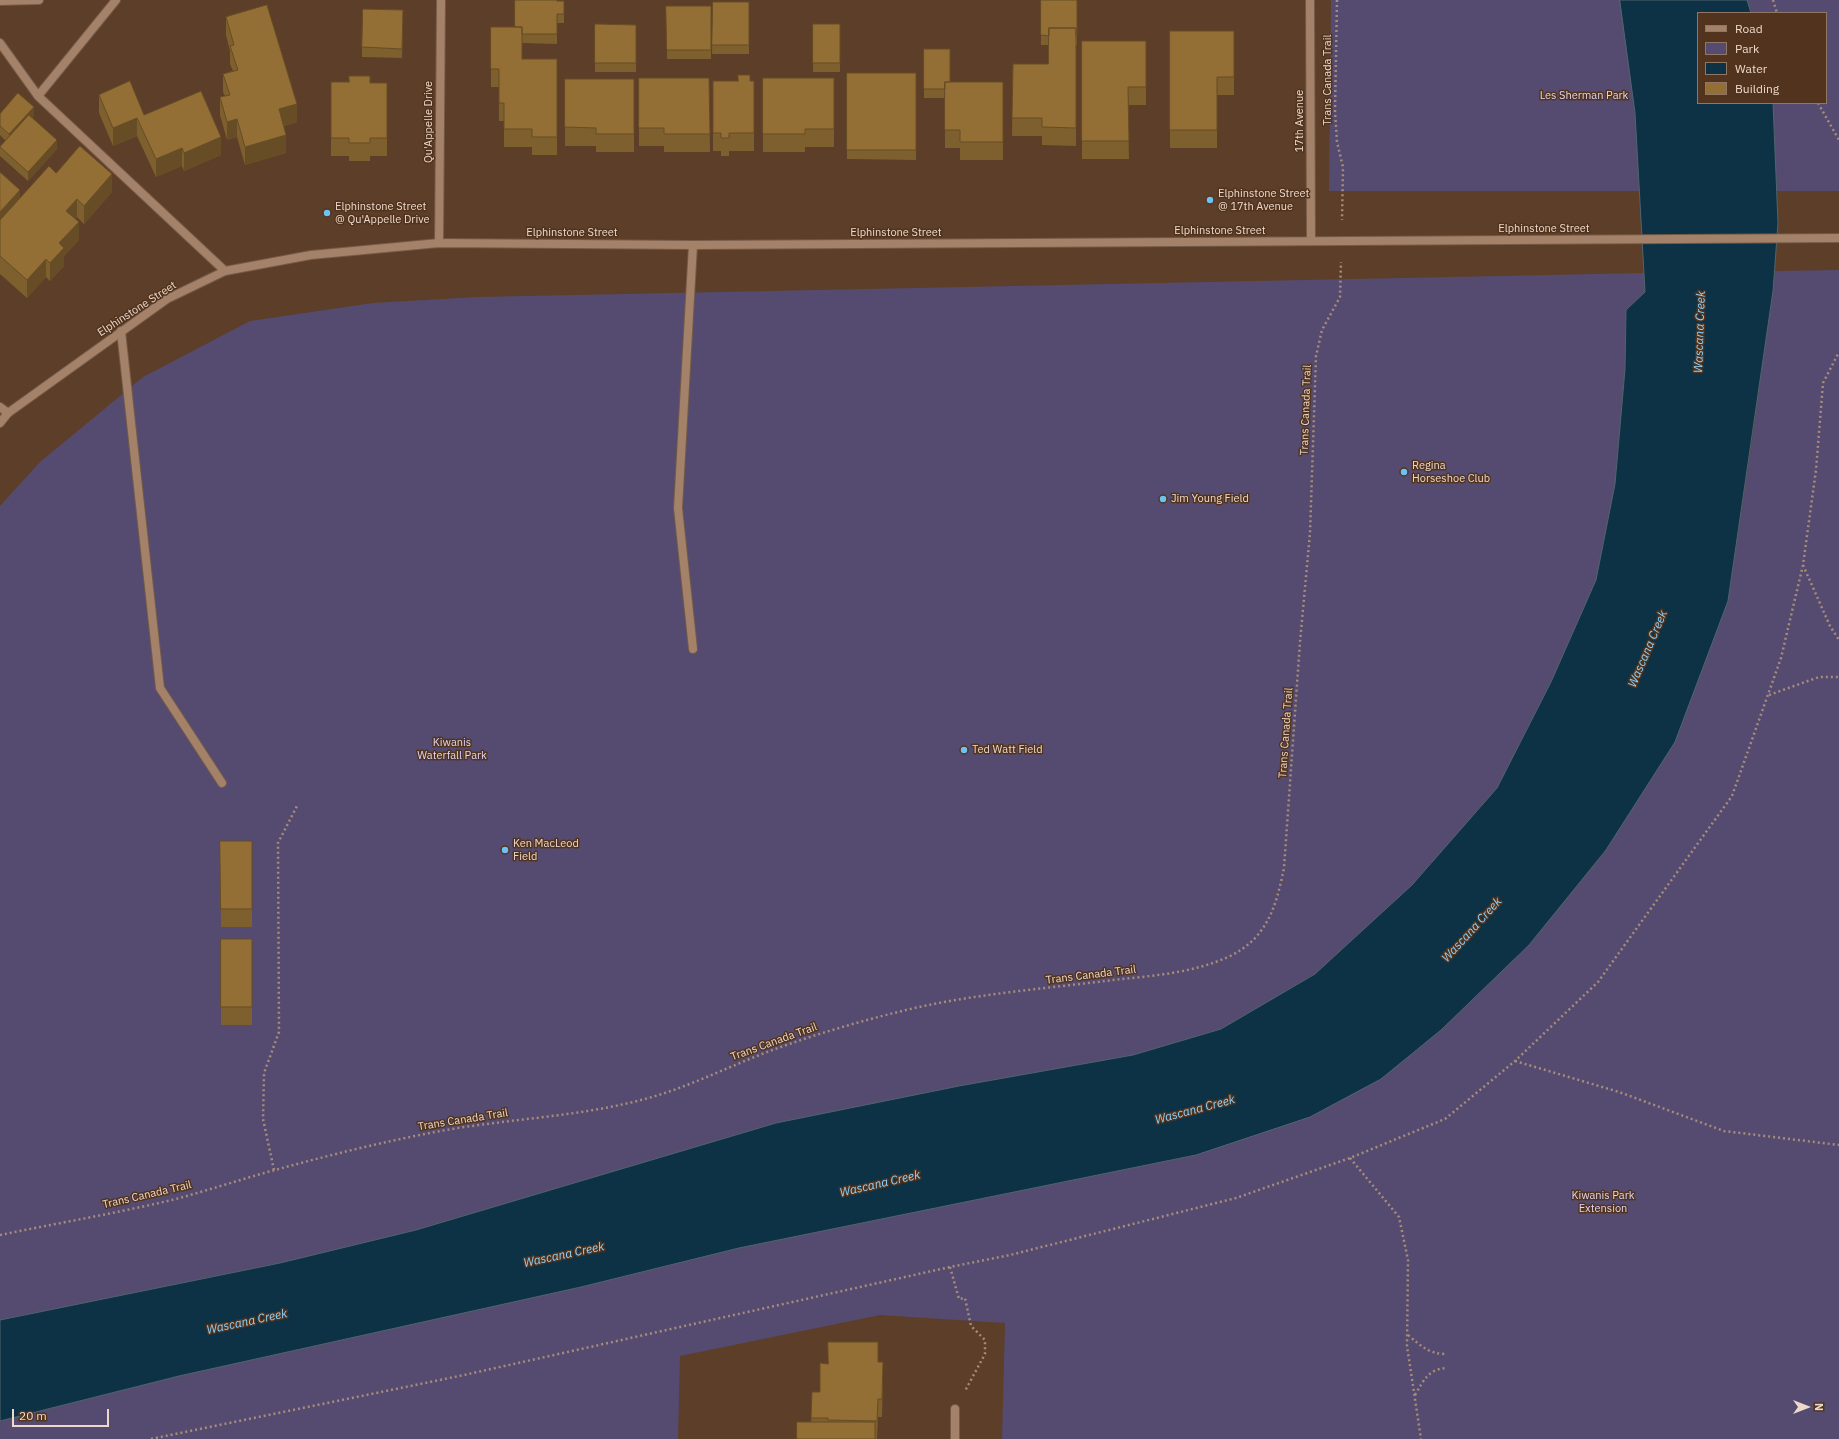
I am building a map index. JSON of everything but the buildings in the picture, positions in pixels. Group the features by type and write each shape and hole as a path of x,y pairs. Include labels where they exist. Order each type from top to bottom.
{"street":[{"path":"0,1 39,0"},
{"path":"38,96 116,0"},
{"name":"Qu'Appelle Drive","path":"439,243 441,0"},
{"name":"17th Avenue","path":"1310,0 1311,241"},
{"path":"0,43 38,96 225,271"},
{"name":"Elphinstone Street","path":"0,422 8,413 167,299 225,271 311,255 439,243 693,245 1839,238"},
{"path":"693,245 678,508 693,649"},
{"path":"121,331 160,688 222,783"},
{"path":"0,407 8,413"},
{"path":"955,1409 955,1439"}],"path":[{"name":"Trans Canada Trail","path":"0,1235 176,1199 274,1170 430,1133 494,1122 608,1108 644,1100 676,1089 771,1051 831,1030 866,1020 947,1002 1167,973 1224,958 1241,950 1251,942 1261,932 1270,918 1278,898 1284,868 1300,642 1310,533 1316,356 1322,330 1340,297 1343,167 1337,142 1335,111 1337,0"},
{"path":"1773,0 1777,12"},
{"path":"1819,104 1839,140"},
{"path":"151,1439 464,1375 1010,1255 1236,1198 1350,1158 1445,1119 1515,1061 1598,982 1732,796 1781,658 1803,565 1816,470 1823,383 1839,352"},
{"path":"1803,565 1830,626 1839,640"},
{"path":"1768,695 1819,677 1839,677"},
{"path":"274,1170 263,1119 264,1073 279,1032 278,843 298,804"},
{"path":"1515,1061 1619,1092 1724,1131 1839,1145"},
{"path":"1350,1158 1399,1217 1408,1260 1407,1346 1421,1439"},
{"path":"950,1267 959,1299 965,1298 971,1326 986,1340 986,1354 955,1409"},
{"path":"1407,1335 1424,1348 1436,1354 1446,1354"},
{"path":"1415,1396 1426,1376 1436,1369 1448,1368"}],"green space":[{"name":"Les Sherman Park","path":"1331,0 1839,0 1839,191 1329,191"},
{"name":"Kiwanis Park Extension","path":"1839,270 1839,1439 1002,1439 1005,1323 880,1315 680,1356 678,1439 0,1439 0,1421 179,1376 581,1287 739,1248 1196,1155 1310,1117 1441,1030 1529,945 1606,850 1728,601 1753,434 1775,271"},
{"name":"Kiwanis Waterfall Park","path":"1645,273 1645,292 1626,310 1625,369 1615,484 1596,580 1551,682 1497,788 1412,885 1315,974 1221,1029 1133,1055 959,1086 776,1123 416,1230 280,1263 0,1320 0,506 40,462 143,377 250,321 373,303 477,297"}],"water":[{"name":"Wascana Creek","path":"1620,0 1747,0 1751,12 1697,12 1697,104 1773,104 1778,223 1773,291 1728,601 1675,742 1606,850 1529,945 1441,1030 1381,1079 1310,1117 1196,1155 739,1248 581,1287 179,1376 0,1421 0,1320 280,1263 416,1230 776,1123 959,1086 1133,1055 1221,1029 1315,974 1412,885 1497,788 1551,682 1596,580 1615,484 1625,369 1626,310 1645,292 1635,113"}],"place":[{"name":"Elphinstone Street @ 17th Avenue","path":"1210,200"},
{"name":"Elphinstone Street @ Qu'Appelle Drive","path":"327,213"},
{"name":"Regina Horseshoe Club","path":"1404,472"},
{"name":"Jim Young Field","path":"1163,499"},
{"name":"Ted Watt Field","path":"964,750"},
{"name":"Ken MacLeod Field","path":"505,850"}]}
